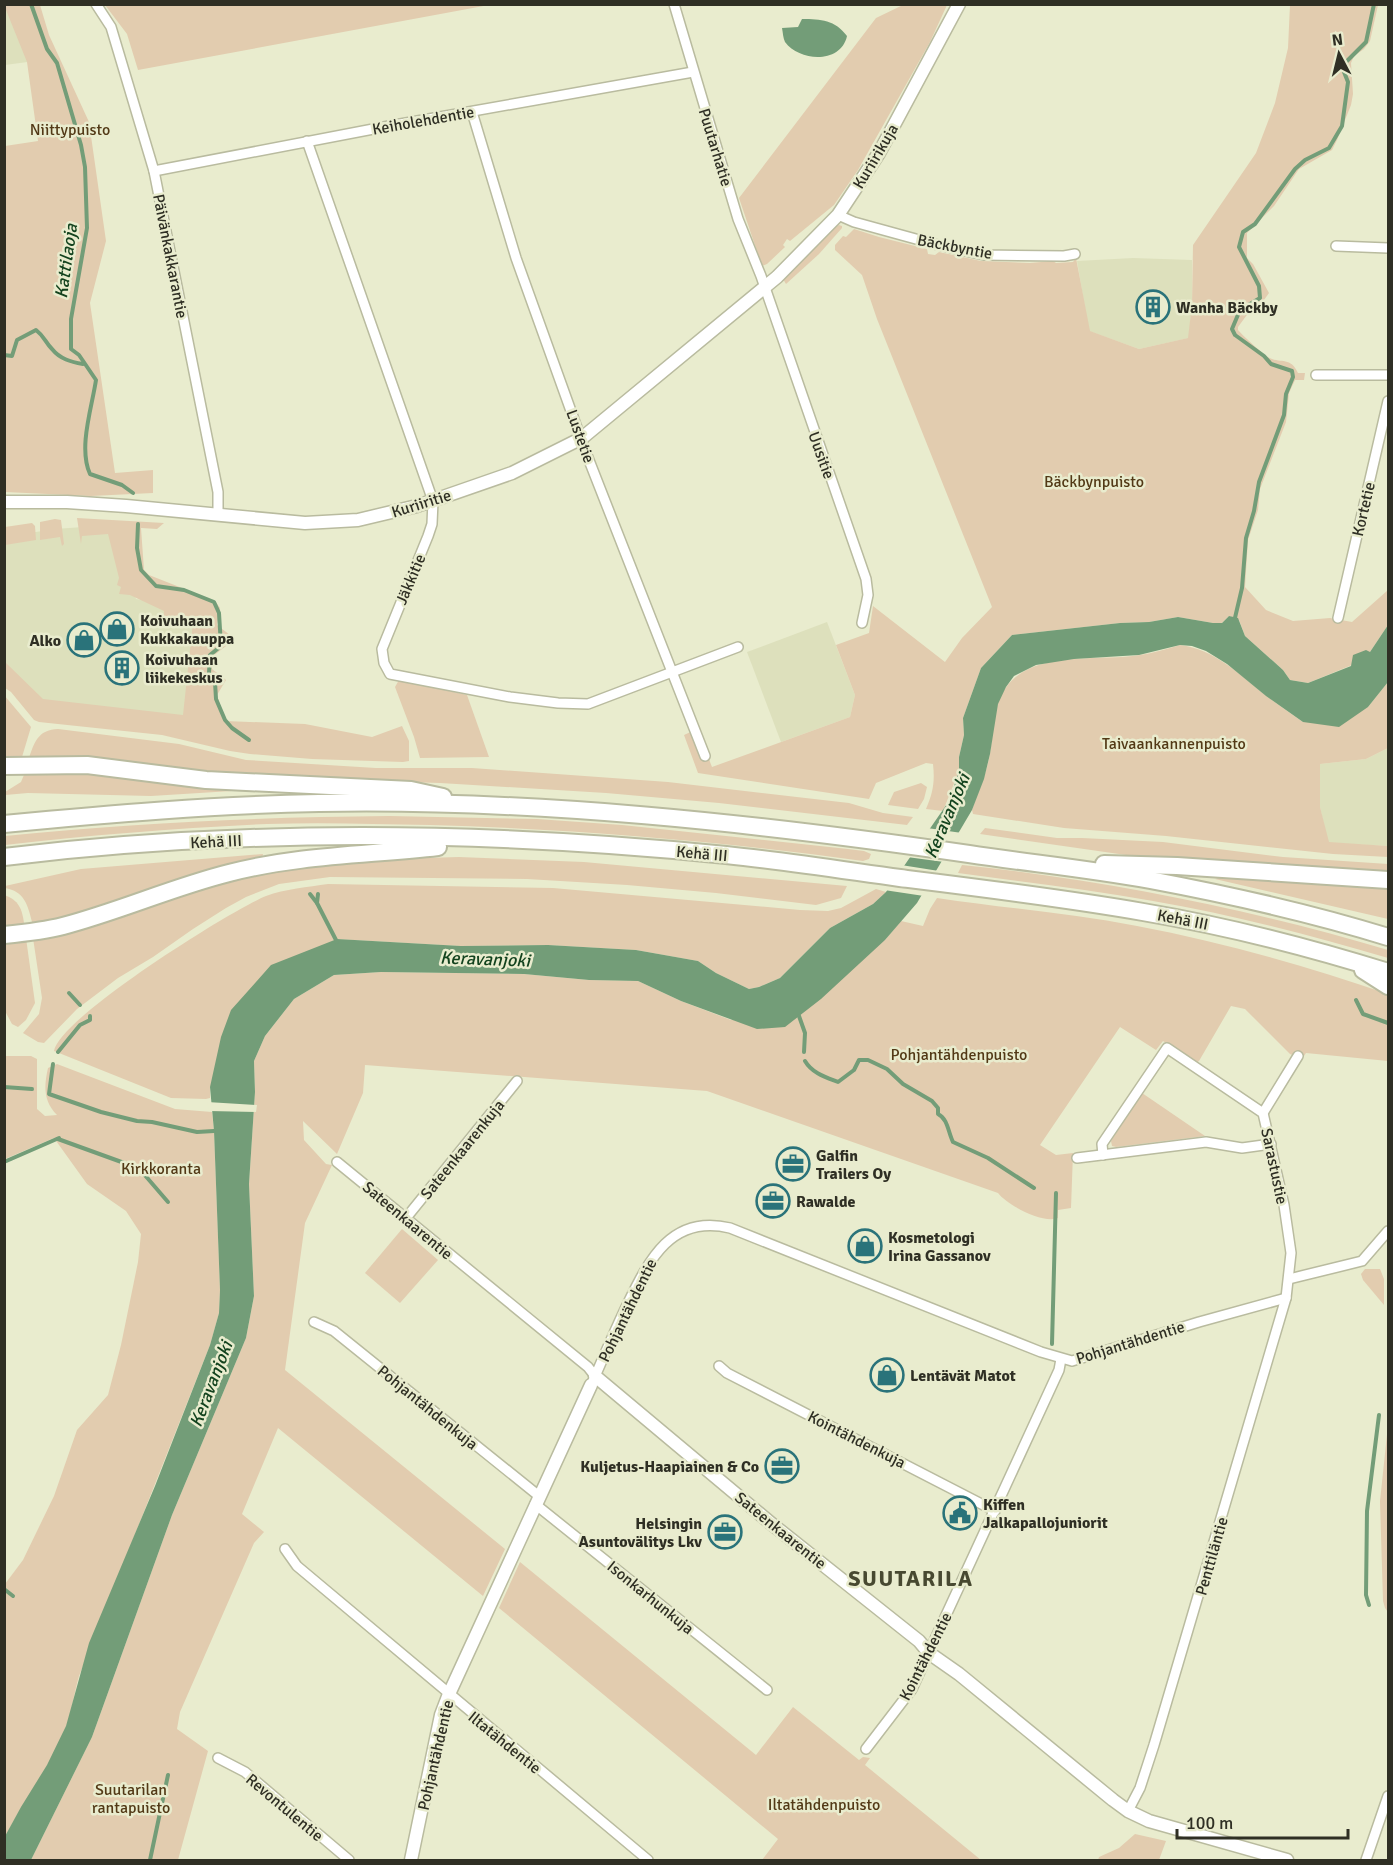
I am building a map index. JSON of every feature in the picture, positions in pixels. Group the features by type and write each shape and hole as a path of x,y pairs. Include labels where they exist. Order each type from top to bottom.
{"highway":[{"path":"4,766 87,765 206,780 411,790 478,805"},
{"name":"Kehä III","path":"4,824 138,811 319,803 478,805 638,814 877,841 1149,880 1243,899 1354,926 1389,937"},
{"name":"Kehä III","path":"4,857 145,844 357,836 502,839 717,854 965,886 1142,912 1214,925 1345,958 1389,972"},
{"path":"4,935 76,922 166,891 229,873 280,862 502,839"},
{"path":"1031,862 1177,866 1389,880"},
{"path":"1345,958 1389,986"}],"street":[{"name":"Päivänkakkarantie","path":"96,4 111,27 154,171 218,492 218,515"},
{"name":"Puutarhatie","path":"674,4 735,209 764,287"},
{"name":"Kuriirikuja","path":"764,287 838,215 879,153 959,4"},
{"name":"Keiholehdentie","path":"154,171 693,72"},
{"name":"Lustetie","path":"472,112 516,258 671,673 705,756"},
{"name":"Jäkkitie","path":"308,141 433,501 432,524 428,536 382,649 384,663 390,674 500,695 588,704 738,647"},
{"name":"Bäckbyntie","path":"838,215 854,222 911,238 984,255 1064,256 1075,254"},
{"path":"1336,246 1389,248"},
{"name":"Kuriiritie","path":"8,503 79,503 286,522 325,523 378,516 433,501 512,473 582,438 764,287"},
{"name":"Uusitie","path":"764,287 866,579 868,595 862,623"},
{"path":"1316,375 1389,375"},
{"name":"Kortetie","path":"1338,618 1389,400"},
{"name":"Sarastustie","path":"1102,1155 1102,1144 1167,1048 1263,1113 1272,1144 1291,1253 1286,1298"},
{"path":"1263,1113 1298,1056"},
{"name":"Sateenkaarenkuja","path":"406,1218 517,1081"},
{"path":"1077,1158 1206,1142 1242,1148 1272,1144"},
{"name":"Sateenkaarentie","path":"337,1162 588,1367 593,1381 1128,1811 1149,1821 1287,1860"},
{"name":"Pohjantähdentie","path":"411,1860 441,1715 449,1694 647,1263 658,1249 670,1240 696,1226 715,1224 730,1228 1061,1359 1072,1361 1286,1298"},
{"path":"1289,1279 1362,1261 1389,1231"},
{"name":"Penttiläntie","path":"1128,1811 1140,1788 1157,1735 1286,1298"},
{"name":"Pohjantähdenkuja","path":"314,1322 334,1331 537,1500"},
{"name":"Kointähdentie","path":"866,1749 912,1689 996,1511 1059,1370 1061,1359"},
{"name":"Kointähdenkuja","path":"719,1366 727,1373 996,1511"},
{"name":"Isonkarhunkuja","path":"537,1500 767,1690"},
{"name":"Iltatähdentie","path":"285,1549 297,1566 648,1860"},
{"name":"Revontulentie","path":"218,1758 245,1772 349,1860"},
{"path":"1365,1860 1389,1796"}],"shaded area":[{"path":"4,5 35,61 5,65"},
{"path":"1133,258 1192,260 1189,338 1139,349 1089,331 1077,261"},
{"path":"111,525 136,599 201,608 186,724 41,708 5,673 4,537 55,529"},
{"path":"827,622 855,695 850,717 781,742 747,652"},
{"path":"1388,748 1388,846 1328,843 1320,807 1320,764 1366,759"}],"green space":[{"path":"905,4 947,5 930,42 858,170 834,205 790,241 787,239 783,245 785,247 762,266 739,198 876,18"},
{"name":"Niittypuisto","path":"4,5 40,5 49,35 89,122 106,241 90,303 115,473 153,470 153,493 91,496 5,492 5,146 38,141 27,62"},
{"path":"105,5 489,5 138,70 127,34"},
{"name":"Bäckbynpuisto","path":"1290,5 1378,5 1370,41 1354,56 1351,63 1353,94 1351,105 1332,150 1299,169 1274,206 1247,233 1247,258 1253,264 1269,293 1264,300 1255,304 1238,330 1266,356 1288,362 1295,367 1298,373 1305,373 1304,380 1295,380 1289,393 1286,422 1260,489 1258,510 1248,540 1245,587 1266,610 1293,621 1330,618 1352,622 1388,590 1388,625 1370,652 1352,665 1308,683 1290,680 1283,670 1245,636 1239,620 1229,616 1222,623 1178,617 1149,622 1012,635 981,668 963,718 964,735 959,757 959,771 943,811 926,809 933,787 933,764 926,763 876,783 869,799 698,773 684,735 697,729 712,767 850,717 855,695 836,645 869,633 873,606 945,662 962,638 992,607 877,319 862,275 835,250 835,245 854,229 927,249 928,254 935,255 939,252 981,261 1030,263 1073,262 1076,258 1090,331 1139,349 1188,338 1192,304 1193,245 1256,153 1275,103 1288,48"},
{"path":"839,225 842,228 819,254 786,284 783,279 832,229"},
{"path":"77,518 164,523 157,529 141,528 144,570 149,575 215,601 220,608 217,625 230,635 226,646 213,656 212,669 226,680 217,695 225,721 305,724 372,737 402,726 409,741 409,761 312,759 250,754 162,735 34,720 5,688 5,662 43,699 183,715 193,622 163,619 164,611 130,595 119,594 121,587 117,585 119,578 108,534 82,536 81,544"},
{"path":"61,520 64,544 62,546 60,537 40,540 40,522"},
{"path":"32,523 35,526 36,540 5,545 5,527"},
{"name":"Taivaankannenpuisto","path":"1180,645 1192,647 1215,657 1303,722 1368,707 1388,682 1388,748 1366,759 1320,764 1320,807 1329,842 1388,846 1388,857 1333,854 1166,836 1064,828 973,814 972,810 989,760 998,703 1008,685 1022,673 1039,665 1058,661 1140,655"},
{"path":"399,680 467,695 489,757 420,758 395,687"},
{"path":"4,695 31,727 22,757 5,757"},
{"path":"58,729 179,744 246,760 376,768 472,768 668,782 849,803 883,813 913,817 907,825 719,803 606,793 440,783 276,778 216,774 86,758 29,758 33,746 42,734"},
{"path":"26,770 73,770 265,789 151,796 28,793 5,795 5,792 21,782"},
{"path":"921,783 927,787 918,809 888,805 894,792"},
{"path":"389,816 537,819 622,825 848,849 871,854 869,859 863,861 701,842 593,833 348,823 201,828 5,845 5,836 149,824"},
{"path":"985,828 1057,838 1163,842 1283,857 1388,864 1388,873 1154,859 980,834"},
{"path":"263,854 262,858 58,919 32,922 27,905 21,896 5,888 5,886 81,869"},
{"path":"459,857 584,862 847,886 841,898 816,905 716,893 527,879 330,877 279,884 226,908 118,978 77,1009 44,1043 23,1033 39,1014 42,998 33,938 177,893 269,869 390,859"},
{"path":"962,865 1070,879 1230,909 1388,950 1388,958 1272,926 1183,907 1104,893 958,873"},
{"path":"1221,877 1388,886 1388,919 1215,879"},
{"path":"328,884 553,888 828,911 841,908 876,889 886,892 873,904 830,928 780,978 749,989 716,973 698,961 636,950 548,945 461,946 336,939 210,1087 210,1098 206,1099 171,1098 54,1051 63,1035 114,991 219,921 266,896"},
{"path":"4,895 19,906 24,923 5,928"},
{"path":"937,898 1087,918 1169,932 1264,956 1388,994 1388,1061 1306,1053 1302,1059 1290,1054 1245,1009 1231,1006 1196,1063 1163,1041 1156,1050 1120,1027 1040,1145 1056,1155 1073,1153 1071,1208 1058,1210 1058,1218 1051,1219 1026,1212 1009,1203 998,1193 707,1091 365,1065 363,1093 337,1154 303,1121 304,1140 326,1164 332,1165 305,1223 285,1370 505,1549 483,1596 278,1428 242,1514 264,1532 254,1543 180,1712 177,1729 208,1751 178,1860 31,1860 92,1737 172,1515 246,1338 254,1296 249,1184 255,1092 254,1061 265,1036 294,999 334,975 381,972 524,974 589,980 638,981 681,1001 731,1020 885,940 901,921 923,926"},
{"path":"26,938 35,1003 26,1020 18,1027 12,1024 5,1011 4,942"},
{"name":"Kirkkoranta","path":"4,1056 31,1056 37,1059 37,1109 45,1116 57,1115 49,1104 45,1087 48,1068 57,1064 175,1109 212,1112 220,1290 219,1313 210,1345 79,1676 66,1727 53,1756 5,1838 5,1584 23,1560 54,1496 77,1430 108,1395 121,1345 138,1262 141,1234 126,1211 87,1184 54,1138 5,1159"},
{"path":"1142,1093 1205,1136 1112,1146 1111,1141"},
{"path":"402,1229 438,1260 400,1303 365,1273"},
{"path":"1365,1269 1380,1269 1384,1279 1384,1305 1363,1280 1361,1274"},
{"path":"1388,1425 1388,1612 1383,1601 1380,1501"},
{"name":"Iltatähdenpuisto","path":"520,1562 756,1755 793,1707 859,1760 863,1757 870,1758 865,1765 981,1860 762,1860 778,1839 499,1608"},
{"path":"1135,1834 1166,1841 1159,1860 1098,1860 1099,1857 1119,1848"}],"water":[{"path":"802,19 821,20 838,27 847,36 843,45 837,52 819,57 792,49 785,42 782,28 798,27"},
{"name":"Keravanjoki","path":"1229,616 1238,618 1245,636 1283,670 1290,680 1308,683 1351,666 1353,655 1366,650 1370,652 1388,625 1388,682 1368,707 1339,727 1303,722 1227,664 1206,651 1192,646 1180,645 1139,655 1074,659 1036,665 1014,676 998,704 984,779 972,810 917,903 885,940 821,999 785,1027 757,1029 681,1001 638,981 589,980 524,974 381,972 334,975 294,999 265,1036 254,1061 255,1092 249,1184 254,1296 246,1338 172,1515 92,1737 31,1860 5,1860 4,1838 47,1765 66,1726 89,1643 155,1486 210,1345 219,1313 220,1290 214,1131 210,1087 221,1037 231,1010 271,965 337,939 461,946 548,945 636,950 698,961 716,973 749,989 759,987 780,978 830,928 873,904 886,892 949,801 959,771 959,757 964,735 963,718 981,668 1012,635 1149,622 1178,617 1222,623"}],"pier":[{"path":"927,828 962,833 944,862 907,857"},
{"path":"901,865 939,871 924,896 884,890"},
{"path":"207,1102 257,1105 256,1112 209,1111"}],"waterway":[{"name":"Kattilaoja","path":"31,4 47,49 57,63 81,145 85,167 87,228 71,319 71,349 79,355 96,380 86,440 87,464 90,474 122,485 133,493"},
{"path":"1234,622 1242,588 1246,538 1259,482 1284,415 1286,394 1293,377 1292,371 1271,364 1264,356 1235,335 1232,329 1240,310 1260,298 1259,286 1239,247 1243,232 1255,224 1295,169 1305,160 1329,148 1342,126 1348,82 1344,72 1346,62 1366,42 1374,4"},
{"path":"4,355 12,356 17,340 36,330 62,358 83,364"},
{"name":"Kattilaoja","path":"138,524 137,548 141,570 156,586 184,590 214,602 219,613 221,646 210,655 209,673 215,682 216,699 225,720 249,740"},
{"name":"Kattilaoja","path":"310,894 317,903"},
{"name":"Kattilaoja","path":"318,894 317,903 337,942"},
{"path":"69,993 80,1005"},
{"path":"1356,1000 1363,1014 1388,1023"},
{"path":"58,1052 80,1025 90,1020 90,1016"},
{"path":"799,1016 805,1033 804,1052"},
{"path":"805,1061 815,1072 838,1082 854,1070 859,1060 868,1060 887,1069 903,1084 932,1101 938,1108 938,1114 946,1122 953,1142 988,1158 1034,1188"},
{"path":"53,1064 49,1094 101,1112 137,1121 197,1132 214,1131"},
{"path":"4,1087 32,1089"},
{"path":"4,1162 59,1138"},
{"path":"58,1139 127,1164 143,1173 168,1202"},
{"path":"1052,1344 1056,1193"},
{"path":"1369,1605 1366,1595 1367,1511 1379,1415"},
{"path":"4,1589 13,1596"},
{"path":"150,1860 168,1775"}],"place":[{"name":"Wanha Bäckby","path":"1153,307"},
{"name":"Koivuhaan Kukkakauppa","path":"117,629"},
{"name":"Alko","path":"84,640"},
{"name":"Koivuhaan liikekeskus","path":"122,668"},
{"name":"Galfin Trailers Oy","path":"793,1164"},
{"name":"Rawalde","path":"773,1201"},
{"name":"Kosmetologi Irina Gassanov","path":"865,1246"},
{"name":"Lentävät Matot","path":"887,1375"},
{"name":"Kuljetus-Haapiainen & Co","path":"782,1466"},
{"name":"Kiffen Jalkapallojuniorit","path":"960,1513"},
{"name":"Helsingin Asuntovälitys Lkv","path":"725,1532"}],"district":[{"name":"SUUTARILA","path":"911,1578"}],"park label":[{"name":"Pohjantähdenpuisto","path":"959,1054"},
{"name":"Suutarilan rantapuisto","path":"131,1798"}]}
